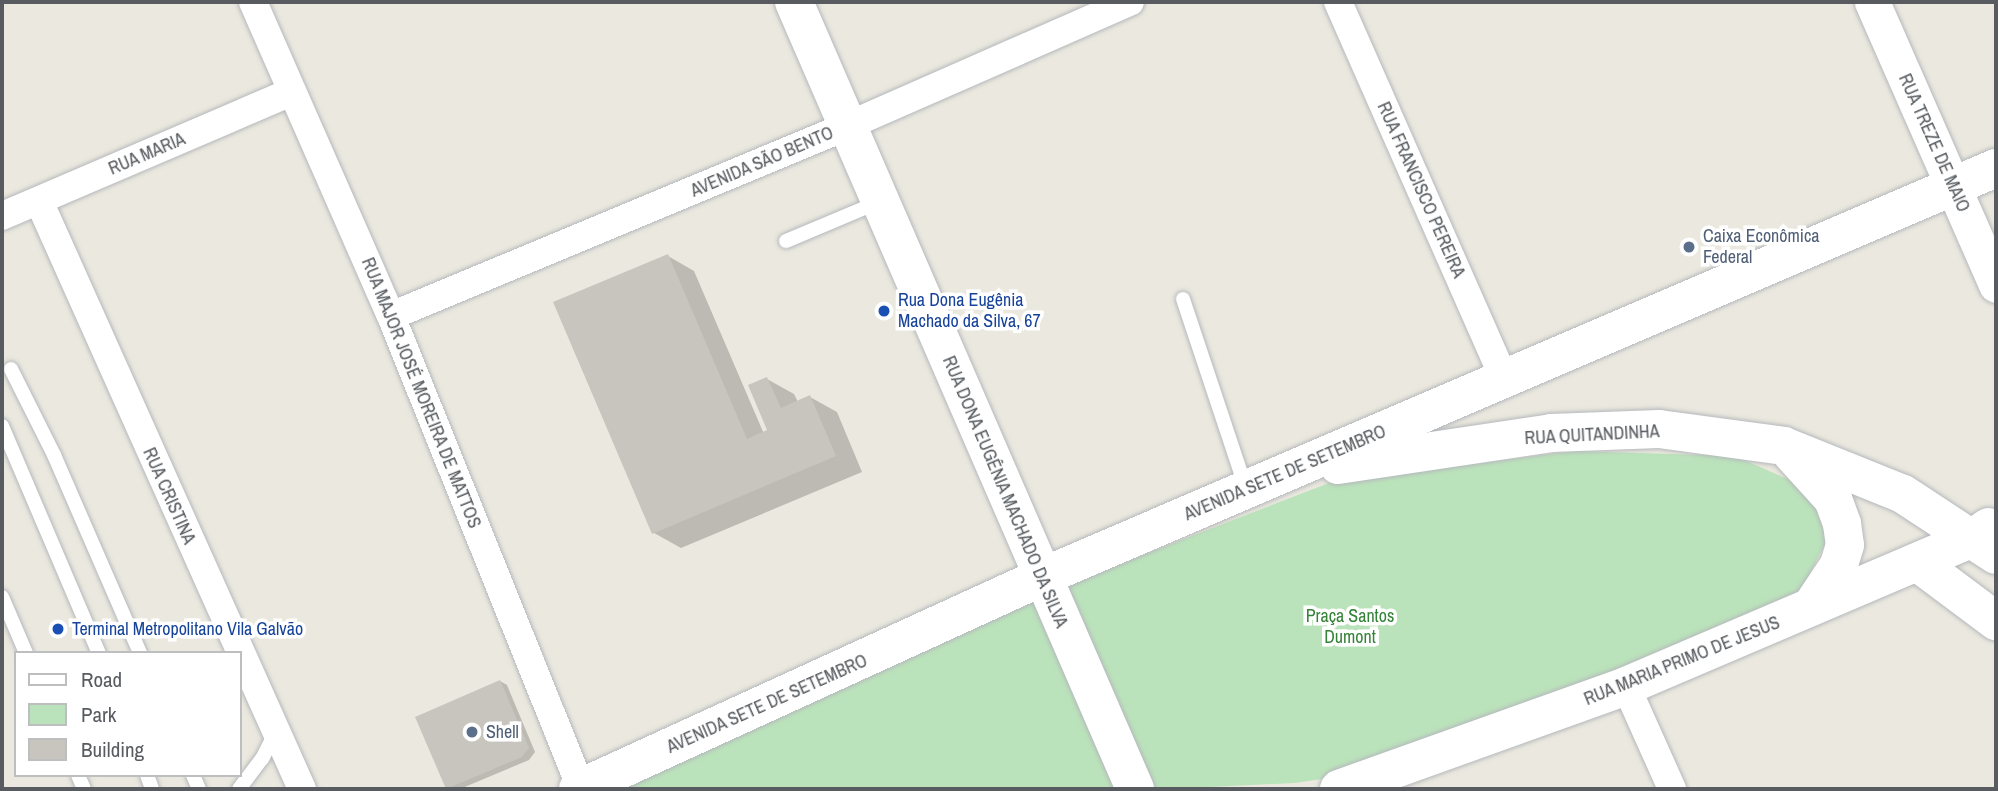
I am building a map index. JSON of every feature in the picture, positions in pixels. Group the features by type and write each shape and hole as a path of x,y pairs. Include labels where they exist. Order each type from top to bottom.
{"main road":[{"name":"RUA DONA EUGÊNIA MACHADO DA SILVA","path":"794,2 1135,789"},
{"name":"AVENIDA SETE DE SETEMBRO","path":"580,789 1042,577 1996,168"},
{"name":"RUA QUITANDINHA","path":"1288,472 1551,433 1659,429 1784,446 1903,494 1988,538"},
{"path":"1784,446 1833,499 1842,524 1845,545 1839,565 1811,607"},
{"name":"RUA MARIA PRIMO DE JESUS","path":"1316,789 1350,785 1626,686 1917,562 1988,538"},
{"path":"1917,562 1996,621"}],"street":[{"name":"RUA MAJOR JOSÉ MOREIRA DE MATTOS","path":"253,2 391,316 580,789"},
{"name":"AVENIDA SÃO BENTO","path":"391,316 847,126 1130,2"},
{"name":"RUA FRANCISCO PEREIRA","path":"1338,2 1504,379"},
{"name":"RUA TREZE DE MAIO","path":"1872,2 1996,285"},
{"name":"RUA MARIA","path":"2,216 292,92"},
{"name":"RUA CRISTINA","path":"39,201 240,651"},
{"name":"RUA CRISTINA","path":"242,655 302,789"},
{"path":"1626,686 1672,789"}],"lane":[{"path":"786,241 880,202"},
{"path":"1183,299 1247,489"},
{"path":"12,369 54,455 139,651"},
{"path":"2,426 98,651"},
{"path":"2,597 25,651"},
{"path":"239,789 262,759 276,731"}],"green space":[{"name":"Praça Santos Dumont","path":"1574,451 1735,456 1794,482 1833,528 1802,589 1751,621 1375,771 1295,783 1170,789 591,789 1104,570 1329,483"}],"building":[{"path":"668,254 747,439 767,430 748,385 767,377 781,408 810,395 836,456 652,534 553,302"},
{"name":"Shell","path":"500,680 529,748 522,757 446,789 415,717"}],"place":[{"name":"Caixa Econômica Federal","path":"1689,247"},
{"name":"Rua Dona Eugênia Machado da Silva, 67","path":"884,311"},
{"name":"Terminal Metropolitano Vila Galvão","path":"58,629"},
{"name":"Shell","path":"472,732"}]}
